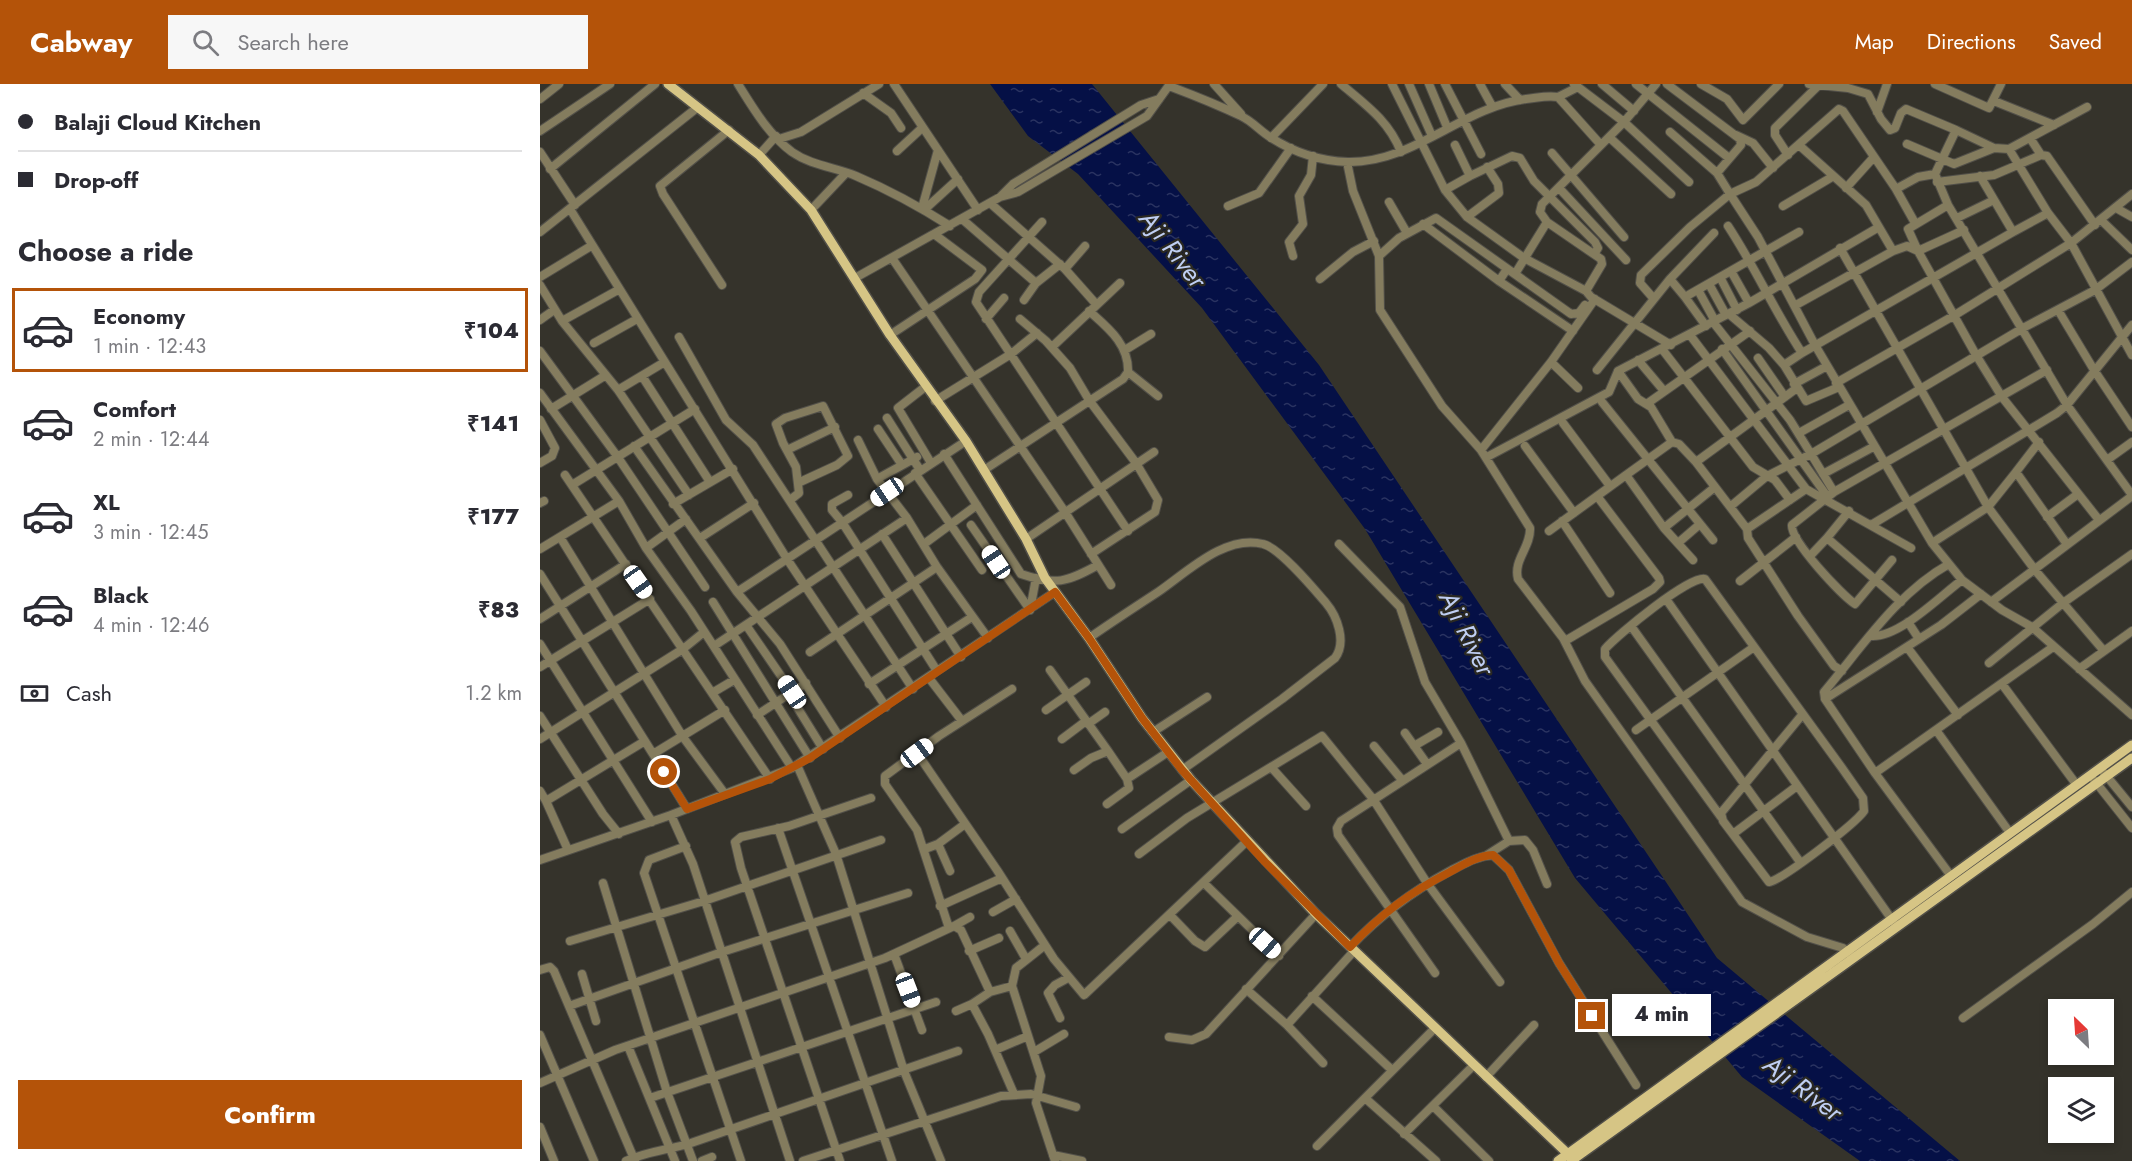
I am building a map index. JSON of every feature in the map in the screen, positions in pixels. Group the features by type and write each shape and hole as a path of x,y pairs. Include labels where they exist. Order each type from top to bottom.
{"main road":[{"path":"669,84 759,155 811,210 890,335 935,401 966,441 1026,539 1041,578 1055,592 1086,634 1182,770 1316,914 1572,1159"},
{"path":"1851,955 1897,928 2096,783 2103,772 2132,745"},
{"path":"1558,1161 1572,1159 1851,955 1891,919 2076,784 2090,775 2103,772 2132,758"},
{"path":"1961,868 1967,877"}],"street":[{"path":"540,99 559,84"},
{"path":"540,131 610,84"},
{"path":"550,169 655,84"},
{"path":"738,84 763,123 777,138 810,162 846,173 923,209 950,226"},
{"path":"759,155 777,138 801,132 879,84"},
{"path":"894,84 978,210"},
{"path":"1214,84 1243,117 1271,138 1313,156 1347,162 1370,160 1401,152 1462,119 1492,106 1520,100 1558,97 1576,86 1624,122 1689,182"},
{"path":"1271,138 1323,84"},
{"path":"1341,84 1385,122 1394,134 1401,152"},
{"path":"1392,84 1445,190 1467,217 1524,258 1591,295 1671,345"},
{"path":"1409,84 1432,136"},
{"path":"1429,84 1448,127"},
{"path":"1445,84 1481,154"},
{"path":"1480,84 1492,106"},
{"path":"1505,84 1520,100"},
{"path":"1602,84 1634,111"},
{"path":"1636,84 1729,158"},
{"path":"1481,450 1573,331 1591,295 1602,264 1595,252 1547,222 1540,208 1624,122 1656,84"},
{"path":"1667,84 1740,139 1741,145 1717,173"},
{"path":"1701,84 1727,99 1743,120 1750,116 1779,84"},
{"path":"1809,84 1848,86 1868,94 1890,130 1895,128 1903,110 1908,109 1994,148 2009,149 2087,107"},
{"path":"1877,112 1887,84"},
{"path":"1935,84 1986,108 1991,107 2001,84"},
{"path":"855,278 990,203 1018,192 1147,116 1170,85 1243,117"},
{"path":"1788,155 1775,135 1775,128 1819,85"},
{"path":"863,93 891,113 901,128"},
{"path":"1558,97 1601,145"},
{"path":"1000,198 1013,184 1129,113 1161,98"},
{"path":"1994,101 2054,125"},
{"path":"540,232 698,107"},
{"path":"1654,299 1640,282 1641,275 1690,227 1730,194 1756,182 1800,146 1839,109 1844,111 1873,158 1896,189 1915,223"},
{"path":"897,151 922,128"},
{"path":"722,285 660,186 729,130"},
{"path":"1956,130 1936,178 1948,205 2000,288 2067,405 2132,495 1991,602"},
{"path":"1670,132 1717,173 1766,251 1837,385 1873,447 1886,462 1932,543 1962,579 1991,602 2031,627 2132,715"},
{"path":"1735,135 1753,143 1773,168"},
{"path":"1609,137 1671,194"},
{"path":"2030,138 2041,155 2051,158 2098,222 2132,250"},
{"path":"1907,144 1957,164 1994,148"},
{"path":"1455,145 1470,176"},
{"path":"1800,146 1866,205 1893,251"},
{"path":"1228,206 1259,193 1291,148"},
{"path":"2009,149 2048,213 2071,243 2132,355"},
{"path":"923,209 938,150"},
{"path":"540,152 618,291 733,469 787,559 886,707"},
{"path":"1552,153 1624,237"},
{"path":"1896,189 1918,177 1980,176 2019,166 2041,155"},
{"path":"1293,256 1289,242 1303,224 1299,196 1311,175 1313,156"},
{"path":"1445,190 1487,167 1516,156 1534,181 1595,242 1598,248 1595,252"},
{"path":"1846,188 1873,158"},
{"path":"1347,162 1353,191 1379,256 1382,315 1442,406 1486,457 1530,528 1529,538 1516,571 1518,579 1565,641 1570,656 1585,681 1742,902 1807,937 1851,955"},
{"path":"1467,217 1499,193 1498,184 1487,167"},
{"path":"811,210 846,173"},
{"path":"1980,176 2013,232"},
{"path":"1783,206 1832,177"},
{"path":"923,209 958,179"},
{"path":"1559,188 1626,260"},
{"path":"1709,284 1731,313 1784,365 1803,399 1809,401 2000,288 2071,243 2120,206 2132,194"},
{"path":"1957,218 1994,200"},
{"path":"2120,206 2132,200"},
{"path":"1389,202 1407,233"},
{"path":"990,203 1062,266 1096,304"},
{"path":"1948,205 1915,223 1908,232 1976,355 2002,397 2098,520"},
{"path":"2120,206 2132,217"},
{"path":"1784,365 1815,345 2048,213"},
{"path":"962,219 1036,283"},
{"path":"1379,256 1407,233 1423,224 1439,219 1575,315 1591,295"},
{"path":"1042,222 976,296 978,307 1057,422 1098,490 1128,531"},
{"path":"1515,274 1547,222"},
{"path":"1423,224 1499,281 1573,331"},
{"path":"1728,226 1751,261 1802,353"},
{"path":"1486,457 1609,392 1617,371 1731,313 1879,227"},
{"path":"1796,305 1893,251 1907,246 1918,251 1964,230"},
{"path":"1685,297 1799,232"},
{"path":"1597,370 1633,322 1714,233"},
{"path":"934,234 993,278"},
{"path":"1320,279 1353,252 1374,242"},
{"path":"540,277 591,246"},
{"path":"1024,300 1036,283 1062,266 1085,246"},
{"path":"1840,248 1988,507 2035,570 2104,651"},
{"path":"892,258 1065,512 1111,585"},
{"path":"1731,506 1767,476 1788,468 1976,355 2095,290 2132,262"},
{"path":"1499,281 1507,269"},
{"path":"890,335 975,279 982,270"},
{"path":"1731,271 1749,303"},
{"path":"1720,277 1731,313"},
{"path":"1670,279 1712,323"},
{"path":"1052,347 1120,282"},
{"path":"540,285 554,310 618,390 689,495"},
{"path":"1698,290 1712,323 1726,347 1767,411 1828,496 1848,511 1911,548"},
{"path":"562,321 618,291"},
{"path":"986,319 1004,298"},
{"path":"540,320 554,310"},
{"path":"2058,310 2132,427"},
{"path":"984,470 1123,379 1128,372 1125,350 1112,332 1089,311"},
{"path":"594,343 637,319"},
{"path":"1020,319 1052,347 1076,376 1089,400 1136,463 1158,500 1158,506 1128,531 1091,554"},
{"path":"1871,525 2029,431 2067,405 2132,325"},
{"path":"1648,403 1750,331"},
{"path":"935,401 1011,354 1037,333"},
{"path":"1125,350 1151,334"},
{"path":"1690,335 1755,419 1788,468 1806,489 1828,496"},
{"path":"679,337 726,420 753,445 835,566 913,689"},
{"path":"1726,347 1778,403 1823,474 1828,496"},
{"path":"1662,349 1753,467 1775,480 1790,500"},
{"path":"540,351 617,456 705,587"},
{"path":"1758,358 1785,397"},
{"path":"1638,360 1664,391"},
{"path":"1551,362 1578,388"},
{"path":"618,390 663,363"},
{"path":"1696,462 1778,403 1796,386 1827,366"},
{"path":"1892,560 1855,604 1810,556 1796,537 1792,525 1828,496 2047,370"},
{"path":"1617,371 1638,399 1648,403 1672,442 1679,444 1696,462 1731,506 1747,529 1748,538 1798,616 1834,666 1842,671"},
{"path":"1128,372 1158,396"},
{"path":"551,409 606,375"},
{"path":"642,376 710,482"},
{"path":"925,387 898,408 931,463"},
{"path":"540,393 620,501 646,548 794,767 820,815 836,855 868,964 904,1071 941,1161"},
{"path":"1602,402 1713,540"},
{"path":"1799,434 1849,405"},
{"path":"790,500 800,493 800,482 796,467 776,428 778,420 823,406 848,456 837,465 800,482"},
{"path":"572,485 694,409"},
{"path":"887,418 913,458 918,472 982,570"},
{"path":"540,422 555,448 552,456 540,463"},
{"path":"1563,423 1610,486"},
{"path":"787,450 835,427"},
{"path":"878,429 902,465"},
{"path":"858,440 877,479 907,518 937,567 988,638"},
{"path":"737,592 966,441"},
{"path":"1549,531 1672,442"},
{"path":"1932,543 1988,507 2039,442"},
{"path":"2107,460 2132,442"},
{"path":"634,446 737,592 759,615 806,683 840,738"},
{"path":"1525,446 1574,513"},
{"path":"1823,474 1873,447"},
{"path":"1026,539 1154,452"},
{"path":"877,479 923,453"},
{"path":"945,454 1021,574 1058,582 1067,581 1098,565"},
{"path":"673,504 733,469"},
{"path":"2016,472 2066,543"},
{"path":"565,475 770,779"},
{"path":"1626,476 1664,528 1693,560"},
{"path":"1664,528 1715,487"},
{"path":"1747,529 1806,489"},
{"path":"2047,517 2078,494"},
{"path":"848,495 830,507 938,671"},
{"path":"1565,641 1653,589 1660,582 1597,496"},
{"path":"540,549 620,501"},
{"path":"700,538 754,503"},
{"path":"924,544 977,505"},
{"path":"1810,556 1848,511"},
{"path":"714,646 907,518"},
{"path":"646,548 686,519"},
{"path":"1562,521 1610,593"},
{"path":"971,525 1030,610"},
{"path":"1678,543 1701,525"},
{"path":"882,534 961,657"},
{"path":"560,537 592,585 683,737 725,794"},
{"path":"1740,581 1796,537"},
{"path":"1827,538 1875,582 1901,602"},
{"path":"1086,634 1208,557 1239,544 1264,544 1291,564 1329,608 1340,632 1337,655 1282,699 1182,770"},
{"path":"1339,544 1400,607 1425,682 1461,743 1509,841"},
{"path":"1989,663 2031,627 2132,554"},
{"path":"540,619 626,564"},
{"path":"1949,564 1924,579 1901,602 1824,692 1825,699 1875,773 1950,876"},
{"path":"810,652 937,567"},
{"path":"540,574 583,641 612,693 687,809"},
{"path":"1030,610 1041,578"},
{"path":"1705,579 1865,805 1858,819 1836,838 1769,882 1604,653 1608,645 1631,626 1690,581 1705,579"},
{"path":"1872,636 1884,636 1908,622 1962,579"},
{"path":"540,860 770,779 794,767 930,678 1055,592"},
{"path":"1825,699 1919,639 1980,594"},
{"path":"540,667 650,599"},
{"path":"1666,599 1897,928"},
{"path":"713,602 810,758"},
{"path":"869,684 972,617"},
{"path":"1908,622 1919,639"},
{"path":"746,625 824,749"},
{"path":"1631,626 1800,862"},
{"path":"2079,669 2132,631"},
{"path":"540,739 683,649 704,632"},
{"path":"540,644 652,822"},
{"path":"1636,730 1754,647"},
{"path":"1907,647 1958,715"},
{"path":"1875,773 2053,647"},
{"path":"1050,670 1126,779 1129,788 1107,804"},
{"path":"930,678 962,721"},
{"path":"712,693 734,680"},
{"path":"1046,710 1086,682"},
{"path":"757,715 806,683"},
{"path":"2002,684 2076,784"},
{"path":"990,992 961,930 951,927 940,906 925,849 917,830 884,780 885,776 962,721 1012,689"},
{"path":"1153,732 1207,697"},
{"path":"653,754 725,710"},
{"path":"1062,739 1105,712"},
{"path":"1721,817 1724,806 1802,715"},
{"path":"540,716 619,834"},
{"path":"1936,730 2010,833"},
{"path":"1414,746 1438,732"},
{"path":"1404,733 1427,764"},
{"path":"1139,854 1213,803 1322,736 1373,799 1427,883 1500,982"},
{"path":"546,801 580,778 645,741"},
{"path":"1435,974 1338,835 1337,828 1341,821 1373,799 1461,743"},
{"path":"1374,746 1402,780"},
{"path":"1074,770 1091,758 1108,752"},
{"path":"1126,779 1168,752"},
{"path":"917,753 1045,945 1080,993 1087,994 1246,841"},
{"path":"1271,767 1306,806"},
{"path":"2103,772 2132,807"},
{"path":"2090,775 2132,828"},
{"path":"1122,829 1191,780"},
{"path":"1733,834 1797,786"},
{"path":"540,791 568,850"},
{"path":"840,1161 735,845 737,838 778,828 871,798"},
{"path":"671,815 686,846 790,1161"},
{"path":"925,849 938,844 965,824"},
{"path":"778,828 892,1161"},
{"path":"570,941 704,901 881,840"},
{"path":"1287,1025 1389,909 1427,883 1509,841 1525,840 1530,845 1547,884"},
{"path":"938,844 950,872"},
{"path":"686,846 658,855 645,865 644,873 741,1161"},
{"path":"1485,855 1498,858 1509,870 1559,963 1636,1085"},
{"path":"940,906 1002,878"},
{"path":"1204,883 1279,956"},
{"path":"603,884 667,1092 693,1161"},
{"path":"569,1006 722,952 908,892"},
{"path":"1963,1018 2093,924 2132,892"},
{"path":"993,912 1016,899"},
{"path":"1169,1037 1186,1041 1206,1034 1316,914"},
{"path":"1170,915 1205,947 1237,917"},
{"path":"540,1083 651,1037 894,954 970,917"},
{"path":"1010,931 1026,959"},
{"path":"969,951 999,938"},
{"path":"1045,945 1016,968 1012,986 1034,1052 1041,1082 1036,1096 1054,1158 1082,1161"},
{"path":"894,954 922,1030"},
{"path":"540,970 550,967 554,971 632,1160 663,1148 687,1144 958,1051"},
{"path":"582,974 596,1022"},
{"path":"1060,1018 1048,993 1055,985 1068,978"},
{"path":"956,1011 990,992 1012,986"},
{"path":"1246,989 1287,1025 1323,1063"},
{"path":"1312,996 1392,1070"},
{"path":"650,1098 846,1030 936,1002"},
{"path":"972,1004 1014,1094"},
{"path":"1486,1077 1534,1025"},
{"path":"1317,1146 1435,1028"},
{"path":"540,1035 594,1161"},
{"path":"1034,1052 1064,1035"},
{"path":"995,1050 1028,1036"},
{"path":"628,1046 675,1161"},
{"path":"1404,1134 1434,1107 1474,1065"},
{"path":"803,1161 1001,1096 1014,1094 1036,1096 1076,1107"},
{"path":"1365,1098 1436,1161"},
{"path":"1434,1107 1489,1161"},
{"path":"540,1127 554,1161"},
{"path":"702,1161 712,1158"}],"water":[{"name":"Aji River","path":"990,84 1092,84 1319,365 1717,958 1960,1161 1860,1161 1742,1077 1575,878 1365,529 1202,308 1078,174 1028,136"}],"route":[{"path":"664,772 687,809 770,779 810,758 1055,592 1089,638 1142,718 1182,770 1265,862 1350,947 1394,904 1409,894 1475,859 1493,855 1509,870 1559,963 1592,1016"}]}
